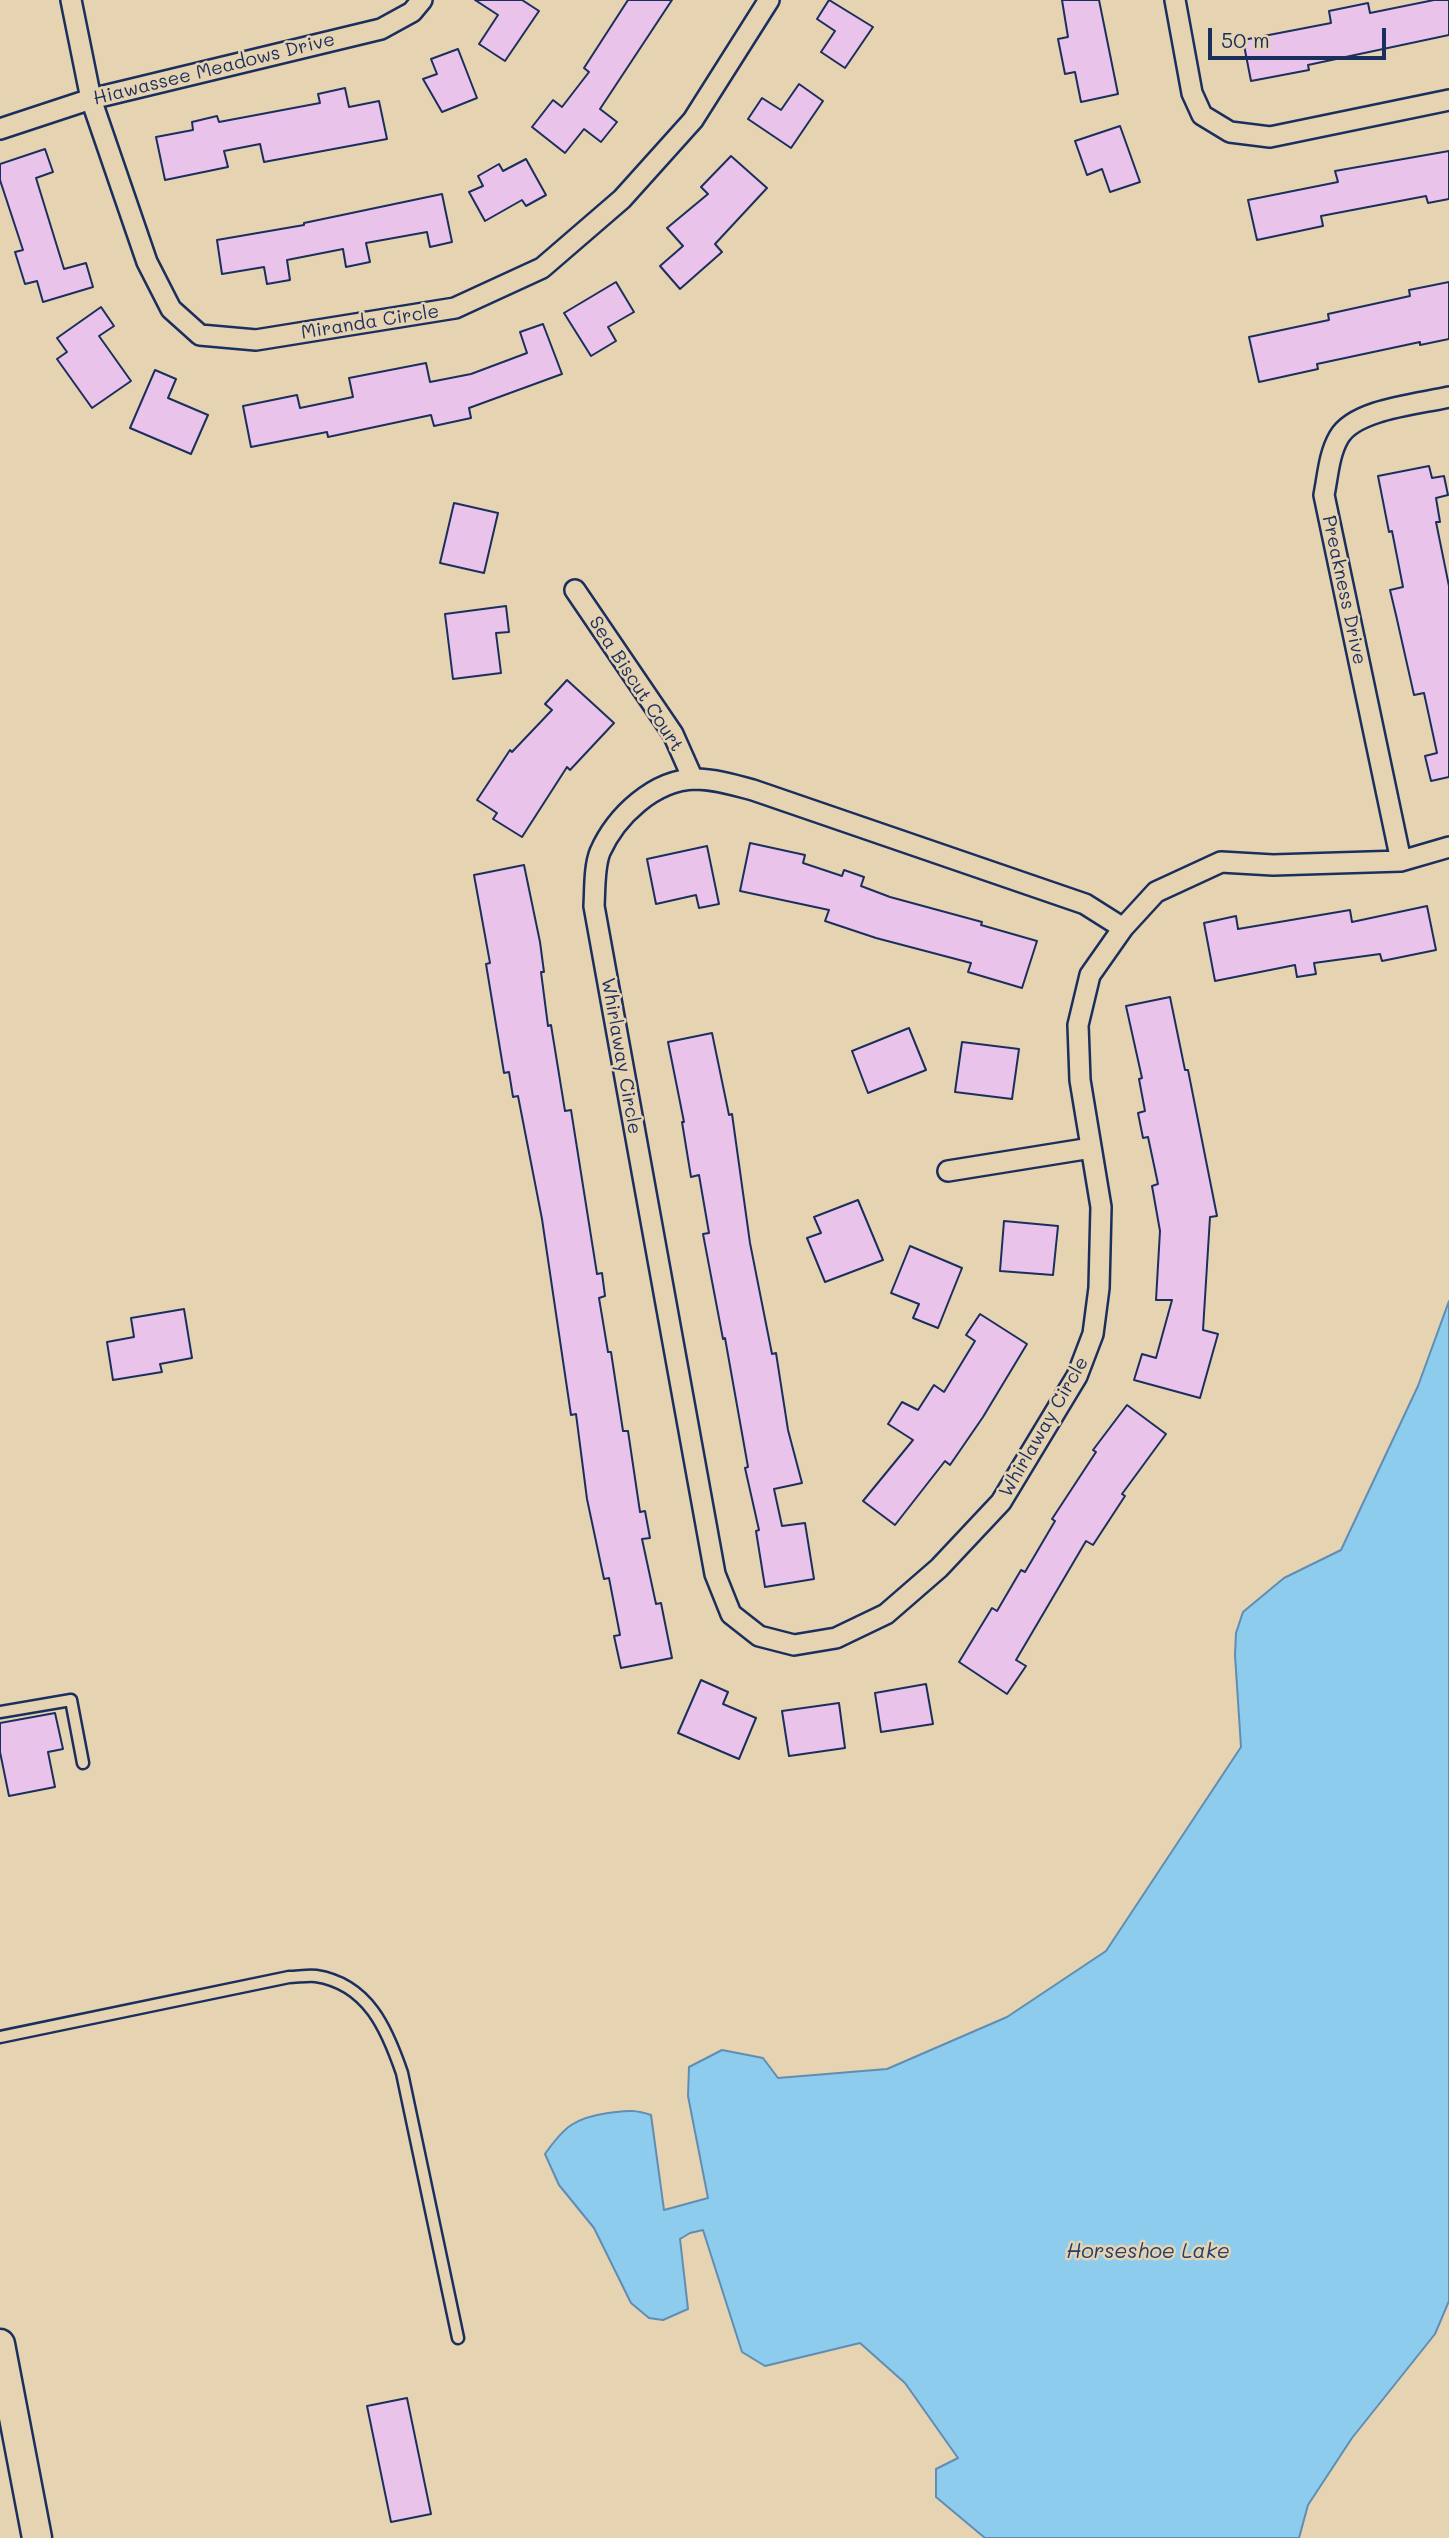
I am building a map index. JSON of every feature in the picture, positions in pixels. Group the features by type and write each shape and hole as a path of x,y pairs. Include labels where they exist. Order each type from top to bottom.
{"street":[{"name":"Miranda Circle","path":"71,0 91,99 148,262 171,309 200,335 256,340 455,308 542,268 622,199 693,120 769,0"},
{"name":"Hiawassee Meadows Drive","path":"0,129 91,99 381,29 412,12 422,0"},
{"path":"1175,0 1192,93 1202,116 1230,132 1270,137 1449,100"},
{"name":"Preakness Drive","path":"1401,861 1324,495 1330,460 1340,435 1361,418 1449,397"},
{"name":"Sea Biscut Court","path":"575,590 673,734 693,779"},
{"name":"Whirlaway Circle","path":"693,779 753,790 1085,904 1123,928 1090,975 1078,1025 1080,1080 1101,1219 1099,1288 1093,1334 1077,1376 1001,1502 939,1568 886,1614 836,1638 825,1640 794,1645 759,1636 731,1614 715,1574 594,906 600,853 626,812 655,789 693,779"},
{"path":"1123,928 1156,892 1221,862 1273,865 1401,861 1449,848"},
{"path":"948,1171 1091,1147"},
{"path":"1,2354 37,2538"}],"lane":[{"path":"0,1712 71,1700 83,1763"},
{"path":"0,2037 289,1977 315,1976 339,1983 364,1999 389,2034 402,2073 458,2339"}],"water":[{"name":"Horseshoe Lake","path":"1449,1301 1449,2301 1435,2334 1352,2438 1308,2505 1299,2538 985,2538 936,2497 936,2469 958,2458 905,2383 860,2343 765,2366 742,2352 703,2230 680,2239 688,2309 663,2320 649,2318 631,2303 594,2228 559,2185 545,2154 564,2130 578,2121 608,2113 645,2113 651,2115 664,2210 708,2198 688,2096 689,2067 722,2050 763,2058 778,2078 887,2069 1007,2017 1106,1951 1241,1747 1235,1655 1236,1633 1243,1612 1284,1578 1341,1550 1418,1386"}],"building":[{"path":"475,0 522,0 539,11 505,61 479,44 498,15"},
{"path":"628,0 672,0 600,109 617,122 601,142 584,129 565,153 532,127 553,100 562,107 589,72 584,68"},
{"path":"829,0 873,27 845,68 821,52 835,31 817,19"},
{"path":"1062,0 1099,0 1118,94 1081,102 1075,72 1065,74 1058,39 1068,37"},
{"path":"1434,0 1449,0 1449,35 1308,65 1309,70 1251,81 1243,40 1331,23 1329,11 1368,3 1370,13"},
{"path":"458,49 477,98 442,112 423,79 437,74 431,59"},
{"path":"799,84 823,101 791,148 748,119 762,98 781,110"},
{"path":"345,88 349,107 379,101 387,139 264,162 260,144 224,151 228,167 165,180 156,137 193,130 192,122 217,116 219,122 320,103 318,94"},
{"path":"1120,126 1140,182 1110,192 1102,169 1087,175 1075,141"},
{"path":"45,149 53,172 36,178 64,269 86,263 93,287 43,302 37,281 25,284 15,252 23,250 0,180 0,164"},
{"path":"1449,151 1449,199 1428,203 1426,196 1321,216 1323,226 1257,240 1248,200 1338,182 1335,171"},
{"path":"731,156 767,188 715,244 722,252 680,289 660,266 683,246 667,228 708,194 701,187"},
{"path":"526,159 546,195 526,206 522,200 485,221 469,192 483,186 478,176 499,164 503,171"},
{"path":"442,194 452,242 430,247 427,232 366,243 370,262 346,267 343,249 287,260 290,280 267,284 264,267 222,274 217,240 304,225"},
{"path":"616,282 634,312 608,327 616,341 591,356 564,313"},
{"path":"1449,282 1449,339 1420,345 1420,342 1317,364 1318,369 1259,382 1249,337 1329,320 1328,314 1410,296 1409,290"},
{"path":"101,307 114,326 99,336 131,381 92,408 57,359 67,352 57,338"},
{"path":"543,324 562,374 469,408 471,418 434,426 431,415 328,437 327,432 251,447 243,406 297,395 300,408 353,397 349,378 426,363 430,382 471,374 527,353 520,332"},
{"path":"155,370 176,379 168,398 208,415 191,454 130,428"},
{"path":"1429,466 1432,478 1444,476 1448,495 1436,498 1440,522 1436,522 1449,586 1449,777 1431,781 1425,756 1437,753 1424,693 1414,695 1390,590 1403,587 1378,476"},
{"path":"454,503 498,513 484,573 440,563"},
{"path":"506,606 509,632 496,633 501,673 453,679 445,614"},
{"path":"567,680 614,723 570,770 567,767 522,837 493,819 497,813 477,800 510,750 512,752 552,710 545,704"},
{"path":"750,843 805,855 803,863 842,876 844,870 864,877 861,886 890,897 982,922 981,925 1037,941 1022,988 968,972 971,963 876,938 825,921 829,910 740,891"},
{"path":"707,846 719,904 699,908 696,895 656,904 647,859"},
{"path":"524,865 540,942 548,1026 551,1025 565,1111 571,1110 597,1274 602,1273 605,1296 599,1298 608,1352 611,1352 623,1431 628,1431 640,1512 645,1511 650,1538 642,1539 656,1604 661,1603 672,1658 621,1668 614,1636 620,1635 609,1578 604,1579 587,1499 576,1414 571,1415 542,1219 518,1096 513,1097 509,1072 504,1073 486,964 490,963 474,875"},
{"path":"1427,906 1436,950 1382,961 1380,954 1314,963 1316,974 1297,977 1295,965 1215,981 1204,923 1236,916 1238,929 1350,910 1352,922"},
{"path":"1170,997 1185,1070 1188,1070 1217,1216 1210,1217 1203,1330 1218,1334 1200,1398 1134,1380 1142,1354 1156,1358 1172,1300 1156,1300 1160,1231 1152,1186 1158,1184 1148,1137 1143,1138 1138,1113 1145,1111 1139,1079 1142,1078 1126,1006"},
{"path":"909,1028 926,1070 868,1093 852,1051"},
{"path":"712,1033 729,1115 732,1114 750,1243 772,1354 776,1353 788,1430 802,1483 774,1489 782,1526 805,1523 814,1579 765,1587 756,1531 759,1530 745,1468 748,1467 703,1234 709,1233 699,1175 691,1177 684,1122 668,1042"},
{"path":"962,1042 1019,1049 1012,1099 955,1092"},
{"path":"858,1200 883,1260 825,1282 807,1238 821,1233 814,1217"},
{"path":"1004,1221 1058,1226 1053,1275 1000,1271"},
{"path":"910,1246 962,1268 938,1328 913,1318 919,1304 891,1293"},
{"path":"184,1309 192,1358 160,1364 162,1372 113,1380 107,1342 134,1337 131,1318"},
{"path":"980,1314 1027,1344 950,1465 945,1461 895,1525 863,1501 913,1440 888,1424 902,1402 918,1410 934,1385 944,1392 975,1341 966,1335"},
{"path":"1127,1405 1166,1434 1122,1494 1125,1496 1093,1545 1086,1541 1016,1660 1026,1666 1007,1694 959,1662 992,1608 997,1611 1021,1570 1025,1572 1055,1521 1052,1519 1096,1452 1093,1450"},
{"path":"701,1680 728,1692 723,1704 756,1718 739,1759 678,1733"},
{"path":"926,1684 933,1724 881,1732 875,1693"},
{"path":"839,1703 845,1748 789,1756 782,1711"},
{"path":"55,1713 63,1749 48,1752 55,1787 9,1796 0,1752 0,1723"},
{"path":"407,2398 431,2514 391,2522 367,2406"}]}
